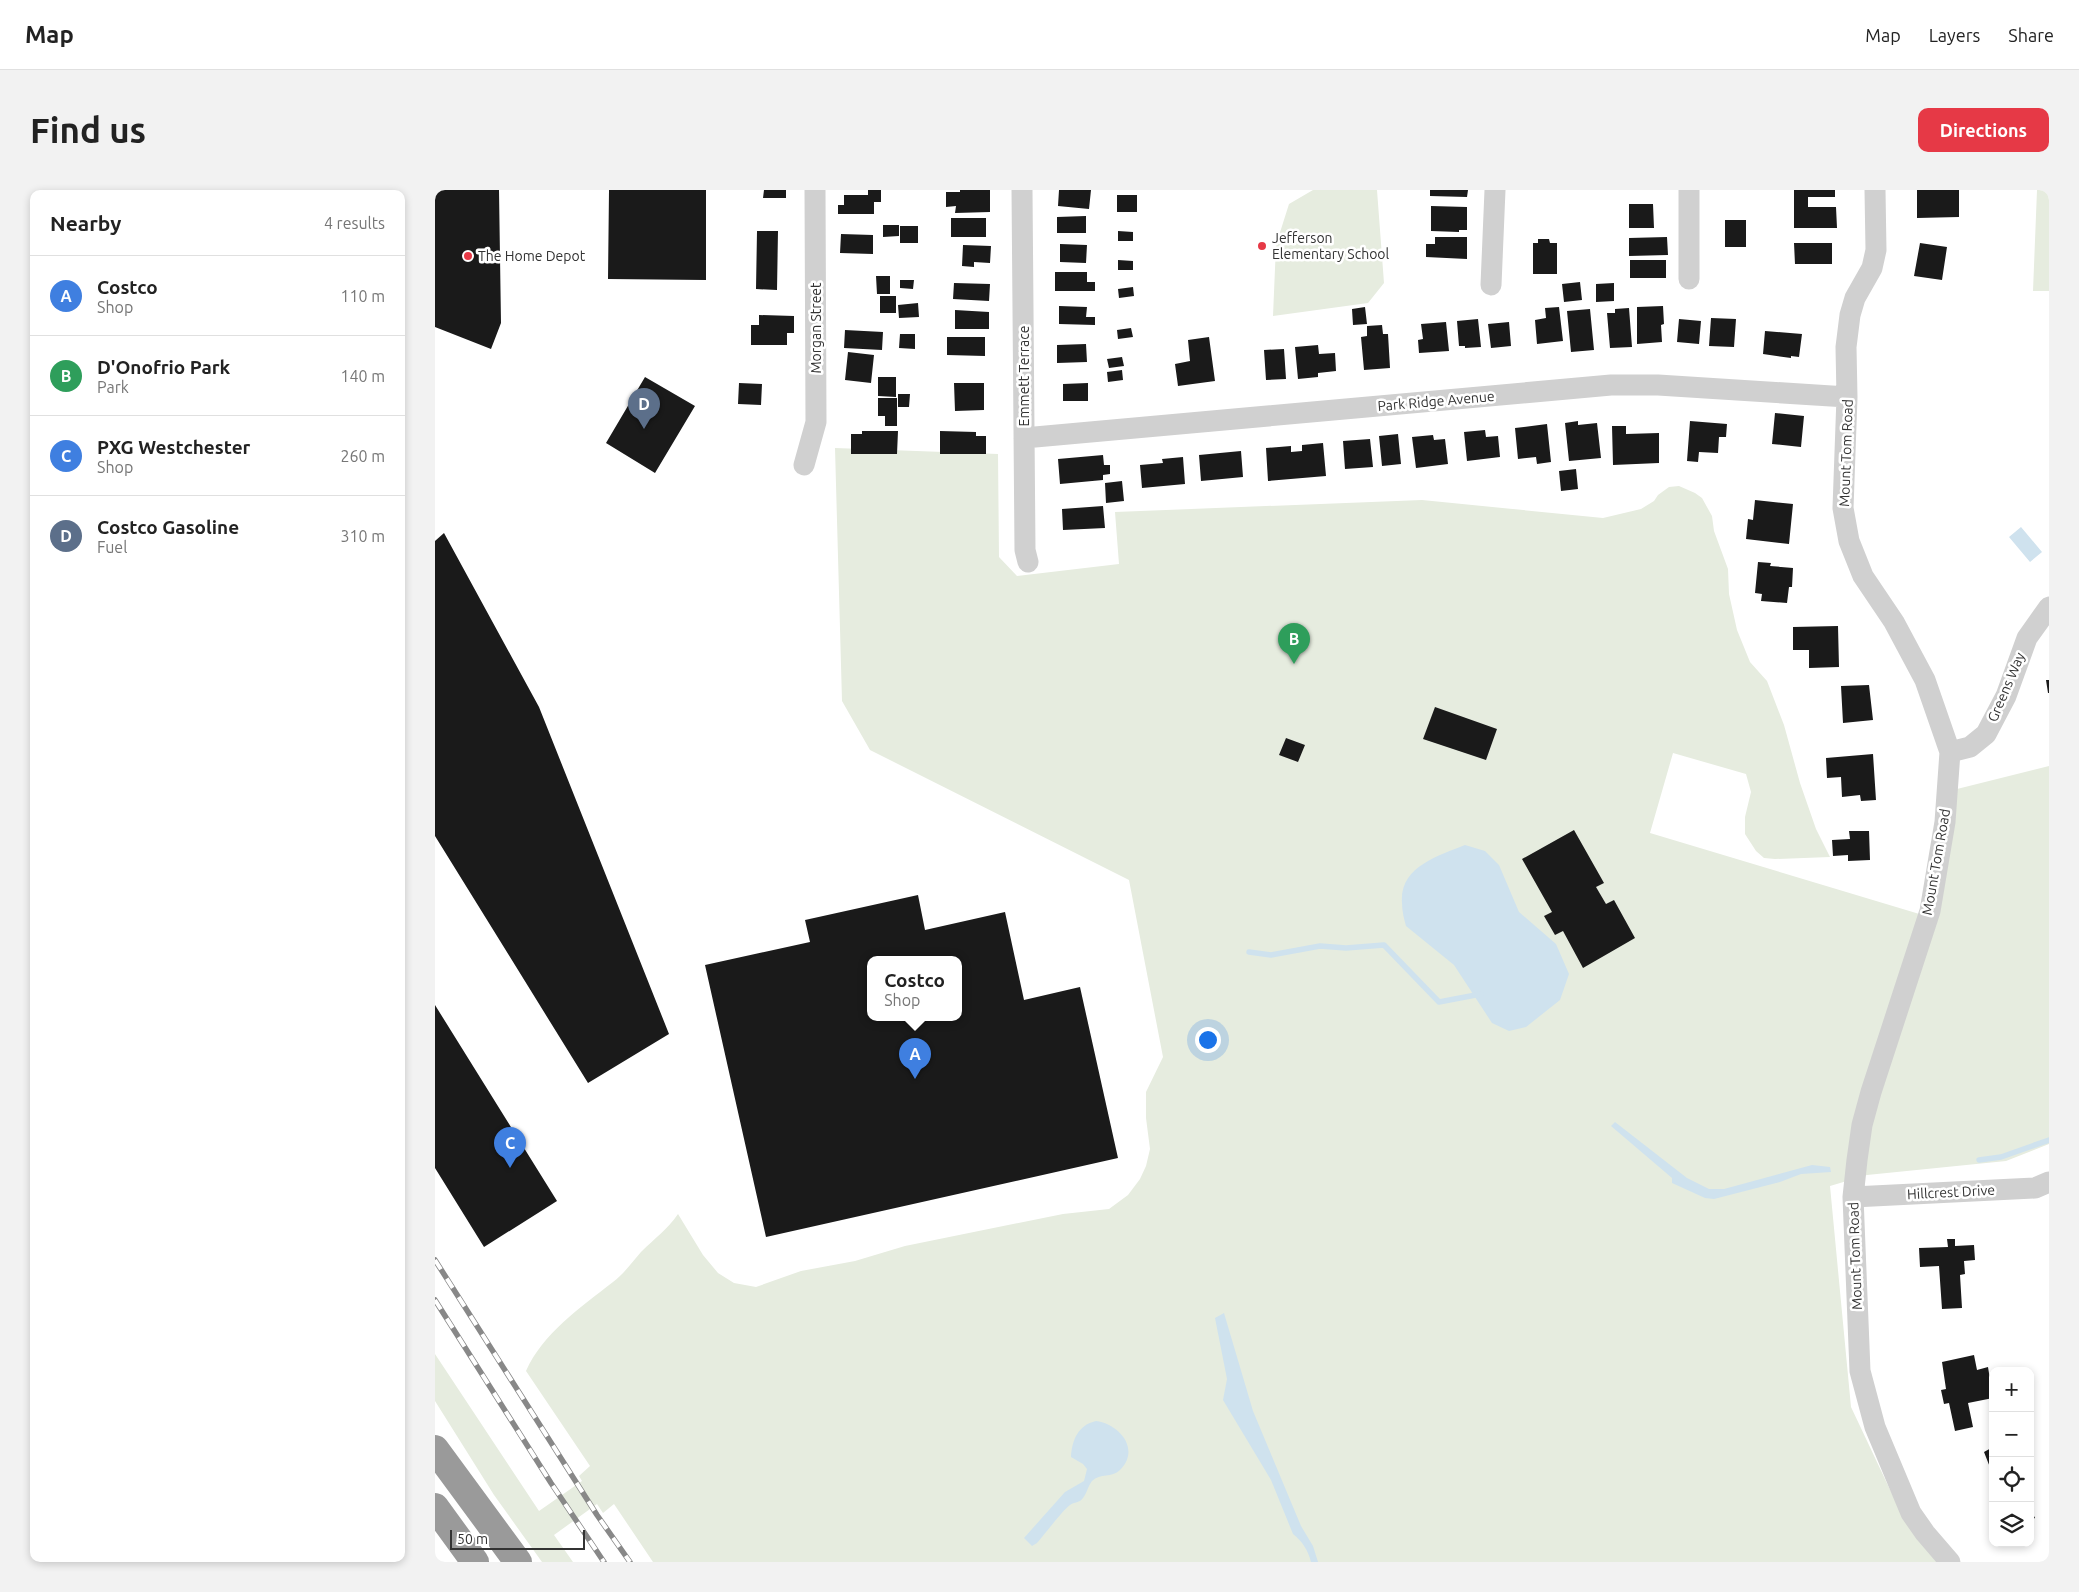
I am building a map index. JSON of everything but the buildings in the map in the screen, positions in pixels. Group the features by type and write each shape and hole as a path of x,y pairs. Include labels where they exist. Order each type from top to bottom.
{"highway":[{"path":"435,1449 518,1562"},
{"path":"441,1515 475,1562"}],"street":[{"name":"Morgan Street","path":"804,465 816,422 815,190"},
{"name":"Emmett Terrace","path":"1022,190 1025,550 1028,562"},
{"path":"1491,285 1495,190"},
{"path":"1689,190 1689,279"},
{"name":"Mount Tom Road","path":"1875,190 1876,250 1872,268 1862,284 1850,315 1846,347 1847,397 1843,508 1849,541 1863,576 1894,622 1925,680 1950,752 1945,822 1930,911 1862,1124 1853,1197 1860,1371 1875,1427 1911,1513 1925,1534 1950,1562"},
{"name":"Park Ridge Avenue","path":"1024,438 1611,385 1659,385 1847,397"},
{"name":"Greens Way","path":"1950,752 1970,746 1986,734 2005,696 2027,638 2049,608"},
{"name":"Hillcrest Drive","path":"1853,1197 2044,1188"}],"shaded area":[{"path":"1313,190 1377,190 1384,283 1368,303 1273,316 1276,245 1289,204"},
{"path":"2037,190 2049,190 2049,291 2033,291"},
{"path":"835,448 998,454 999,557 1017,576 1119,564 1115,512 1422,500 1603,518 1641,509 1654,501 1658,495 1669,487 1679,486 1702,498 1712,516 1714,531 1728,569 1729,594 1737,630 1750,662 1767,681 1784,725 1800,783 1816,829 1830,857 1764,858 1756,851 1745,834 1745,817 1751,792 1746,774 1673,753 1650,833 1936,919 1957,789 2049,766 2049,1144 2006,1161 1867,1175 1830,1186 1851,1407 1893,1496 1938,1562 653,1562 614,1504 603,1513 597,1504 554,1535 573,1562 542,1562 494,1495 435,1401 435,1354 539,1511 582,1481 579,1476 590,1466 526,1371 533,1357 552,1333 621,1275 678,1214 703,1255 718,1273 734,1283 756,1287 801,1271 855,1261 905,1246 1063,1214 1109,1209 1128,1195 1140,1179 1146,1166 1150,1149 1146,1118 1146,1092 1163,1057 1129,880 870,750 842,701"}],"water":[{"path":"2021,527 2042,552 2030,562 2009,537"},
{"path":"1465,845 1485,851 1499,865 1519,912 1556,944 1569,974 1560,1000 1526,1027 1509,1031 1492,1023 1454,965 1406,926 1402,903 1403,891 1407,880 1422,865"},
{"path":"1615,1122 1687,1178 1709,1189 1724,1189 1812,1165 1830,1167 1831,1172 1801,1174 1780,1182 1714,1199 1705,1198 1672,1183 1672,1178 1611,1126"},
{"path":"1224,1313 1253,1411 1301,1526 1313,1546 1318,1562 1311,1562 1304,1546 1293,1534 1271,1480 1223,1400 1227,1379 1215,1318"},
{"path":"1096,1421 1112,1427 1125,1439 1128,1446 1126,1462 1117,1472 1092,1481 1082,1500 1067,1508 1037,1543 1032,1546 1024,1538 1065,1492 1084,1481 1087,1469 1083,1464 1071,1457 1073,1445 1080,1430"}],"waterway":[{"path":"1249,952 1271,955 1320,946 1346,948 1384,945 1439,1002 1481,994"},
{"path":"1979,1160 2001,1157 2049,1140"}],"railway":[{"path":"435,1260 597,1515 630,1562"},
{"path":"435,1300 551,1483 604,1562"}],"place":[{"name":"Jefferson Elementary School","path":"1262,246"},
{"name":"The Home Depot","path":"468,256"},
{"name":"Costco Gasoline","path":"644,429"},
{"name":"D'Onofrio Park","path":"1294,664"},
{"name":"Costco","path":"915,1079"},
{"name":"PXG Westchester","path":"510,1168"}]}
